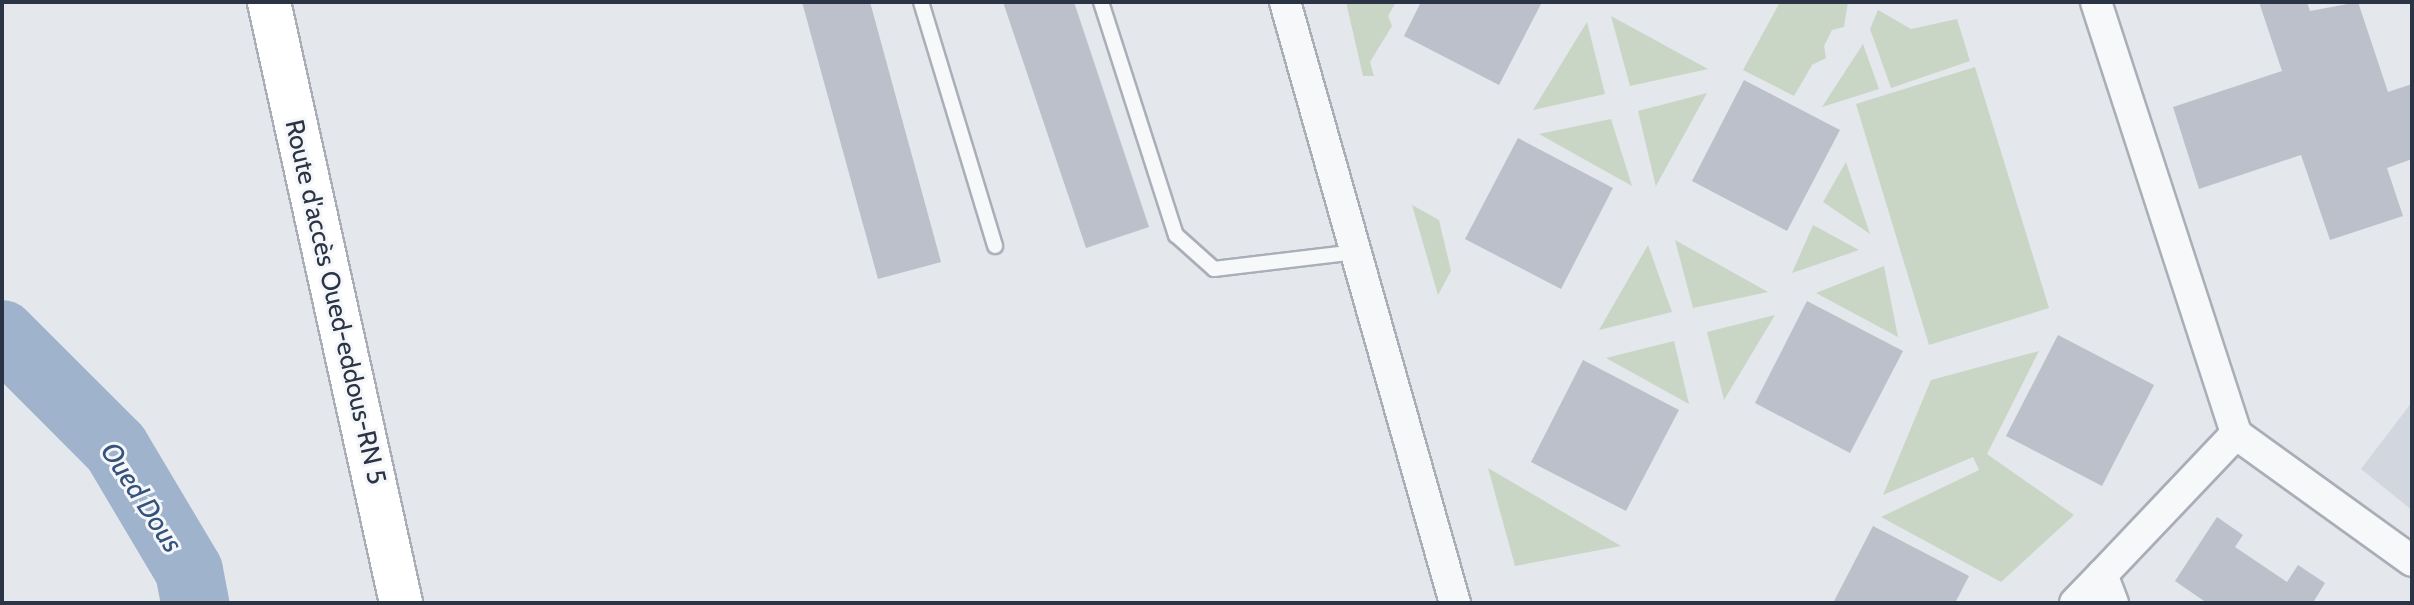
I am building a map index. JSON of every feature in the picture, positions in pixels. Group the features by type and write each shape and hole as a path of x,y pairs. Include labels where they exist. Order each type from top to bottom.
{"main road":[{"name":"Route d'accès Oued-eddous-RN 5","path":"269,2 401,603"}],"street":[{"path":"1285,2 1455,603"},
{"path":"2096,2 2236,434 2412,561"},
{"path":"2075,603 2108,589 2236,434"}],"lane":[{"path":"921,2 995,246"},
{"path":"1101,2 1176,235 1214,269 1356,252"}],"shaded area":[{"path":"2412,402 2412,510 2361,469"}],"green space":[{"path":"1346,2 1396,2 1388,16 1392,26 1370,62 1374,76 1363,76"},
{"path":"1780,2 1848,2 1844,27 1832,30 1824,46 1826,58 1812,65 1794,96 1743,70"},
{"path":"1878,10 1911,29 1957,19 1970,61 1891,88 1870,29"},
{"path":"1611,16 1708,69 1630,86"},
{"path":"1587,22 1605,94 1533,110"},
{"path":"1863,44 1879,89 1822,107"},
{"path":"1975,67 2049,308 1929,345 1856,104"},
{"path":"1707,93 1656,186 1656,187 1638,111"},
{"path":"1611,119 1632,186 1539,134"},
{"path":"1846,162 1870,234 1823,202"},
{"path":"1412,205 1439,220 1451,271 1438,295"},
{"path":"1813,225 1859,250 1792,273"},
{"path":"1675,240 1768,292 1693,308"},
{"path":"1648,245 1672,312 1599,330"},
{"path":"1884,266 1898,337 1816,293"},
{"path":"1775,315 1724,400 1707,332"},
{"path":"1674,341 1689,404 1606,358"},
{"path":"2039,351 1987,454 2074,515 2001,582 1881,517 1979,470 1973,457 1883,495 1931,380"},
{"path":"1488,468 1621,546 1515,566"}],"building":[{"path":"802,2 870,2 941,262 878,279"},
{"path":"1003,2 1074,2 1149,227 1086,248"},
{"path":"1421,2 1542,2 1499,85 1404,36"},
{"path":"2259,2 2307,2 2310,11 2358,2 2388,92 2412,84 2412,159 2387,168 2403,216 2330,240 2301,155 2199,189 2173,107 2282,71"},
{"path":"1744,80 1840,130 1787,231 1692,181"},
{"path":"1518,138 1613,188 1561,289 1465,239"},
{"path":"1807,301 1903,351 1850,453 1755,403"},
{"path":"2058,335 2154,385 2102,486 2006,436"},
{"path":"1583,360 1679,410 1626,511 1531,462"},
{"path":"2217,517 2243,535 2235,547 2287,582 2298,565 2325,583 2314,601 2317,603 2207,603 2175,581"},
{"path":"1873,526 1969,576 1955,603 1833,603"}],"waterway":[{"name":"Oued Dous","path":"2,334 116,448 189,571 195,603"}]}
